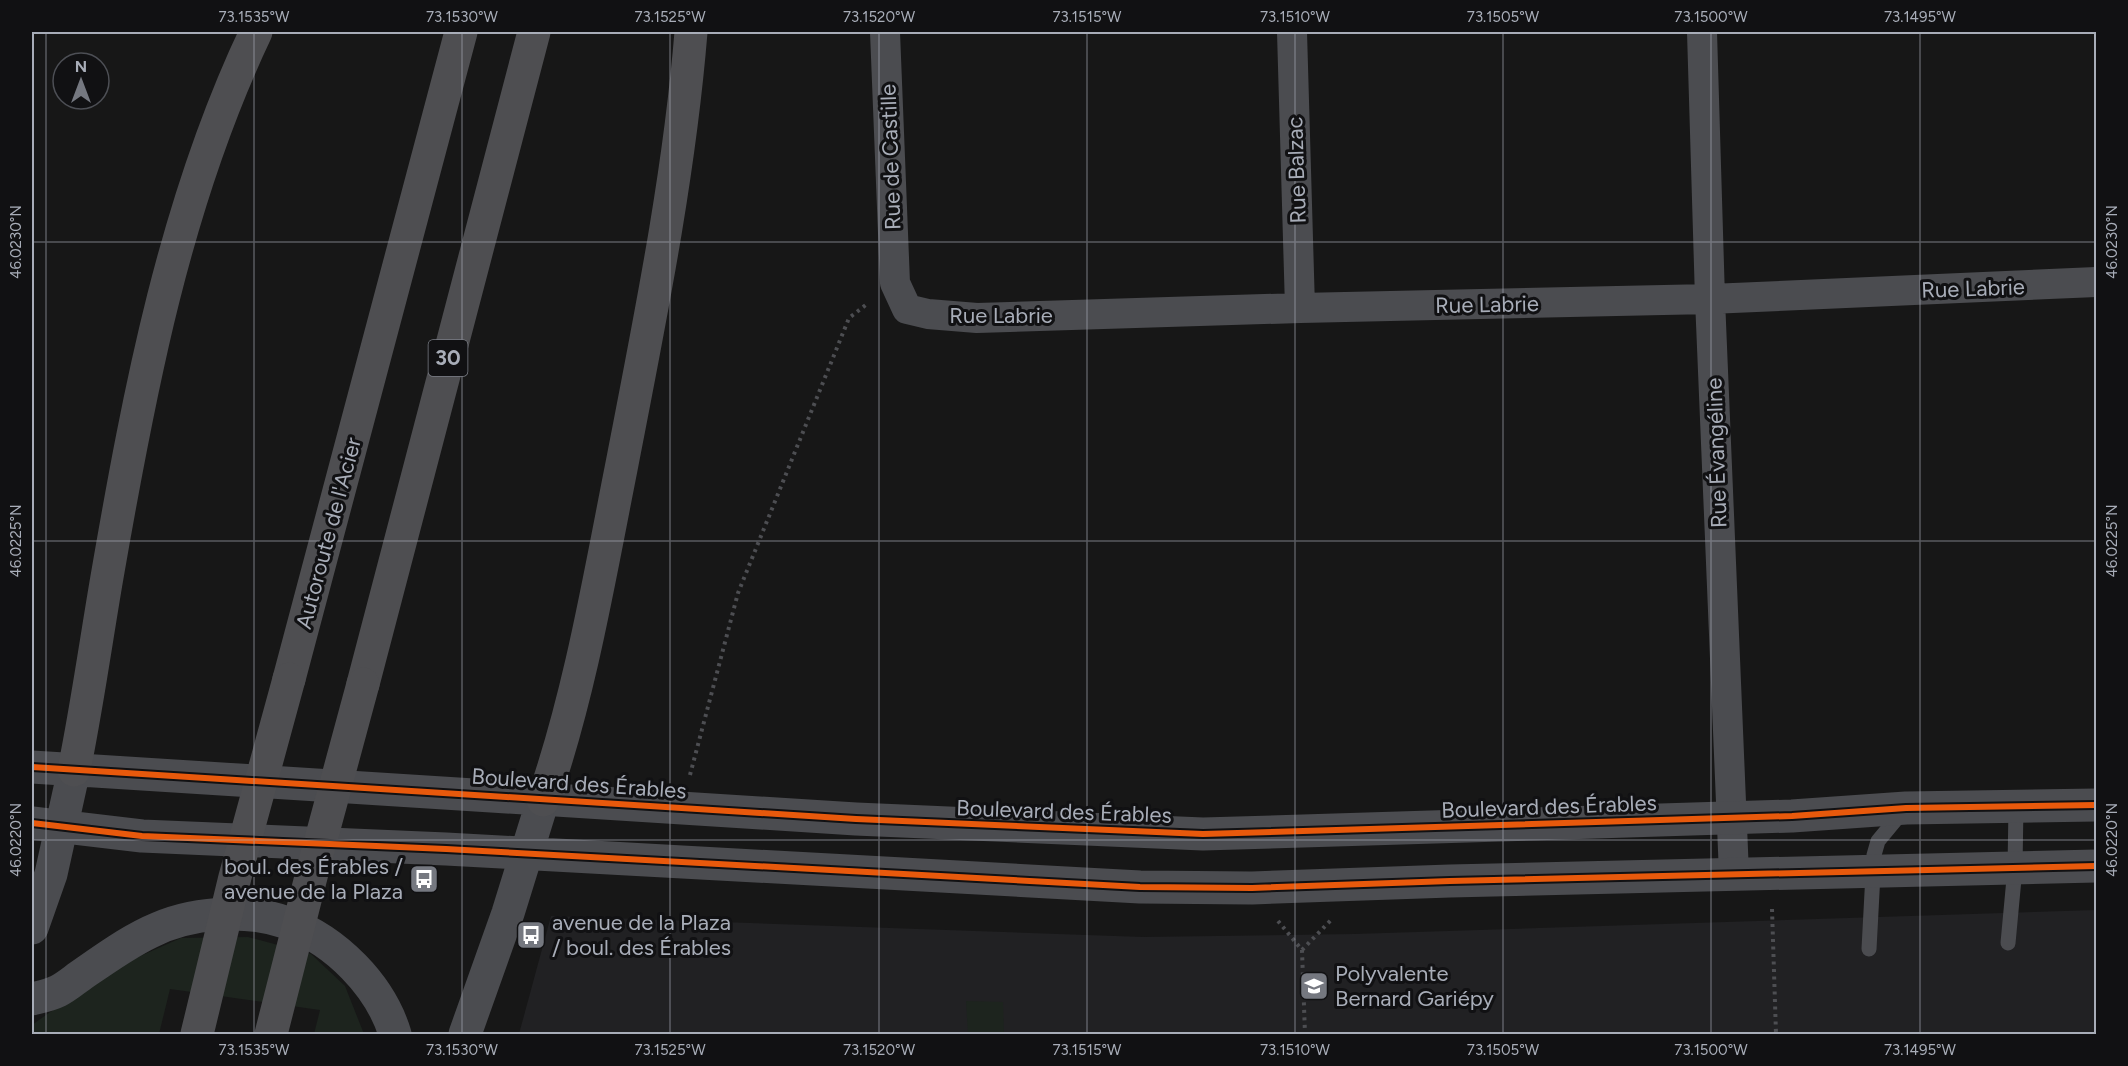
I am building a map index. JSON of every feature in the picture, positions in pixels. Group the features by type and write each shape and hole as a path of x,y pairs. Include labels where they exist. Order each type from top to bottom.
{"highway":[{"path":"74,770 123,490 157,330 208,143 239,66 256,32"},
{"name":"Autoroute de l'Acier","path":"197,1035 236,877 461,32"},
{"name":"30","path":"271,1035 534,32"},
{"path":"543,800 556,761 587,636 648,331 679,144 691,32"}],"street":[{"name":"Rue de Castille","path":"884,291 885,32"},
{"name":"Rue Balzac","path":"1292,32 1300,308"},
{"name":"Rue Évangéline","path":"1702,32 1710,299 1734,874"},
{"name":"Rue Labrie","path":"884,291 907,309 928,314 977,318 1710,299 2097,282"},
{"name":"Boulevard des Érables","path":"32,767 879,820 1203,834 1792,816 1906,808 2097,805"},
{"path":"32,928 44,895 46,826 74,770"},
{"path":"465,1035 543,800"},
{"path":"46,826 142,836 527,853 1140,887 1252,888 2097,866"},
{"path":"32,999 58,991 124,945 151,931 175,922 202,916 234,914 288,923 315,937 337,953 372,988 385,1009 395,1035"}],"lane":[{"path":"2008,943 2015,868 2016,806"},
{"path":"1869,948 1873,871 1878,842 1888,827 1906,808"}],"path":[{"path":"689,776 738,593 849,318 884,291"},
{"path":"1772,902 1776,1035"},
{"path":"1302,950 1334,916"},
{"path":"1276,918 1302,950 1305,1035"}],"shaded area":[{"name":"Polyvalente Bernard Gariépy","path":"2096,910 2096,1034 519,1034 551,916 1143,937 1354,934"},
{"path":"248,937 311,954 345,986 364,1034 314,1034 320,1010 170,989 159,1034 32,1034 32,1025 109,970 181,938"},
{"path":"966,1001 1003,1002 1004,1034 968,1034"}],"cycle path":[{"path":"32,767 856,819 1203,834 1792,816 1906,808 2096,805"},
{"path":"32,823 142,836 446,849 1140,887 1252,888 1450,881 2096,866"}],"place":[{"name":"boul. des Érables / avenue de la Plaza","path":"424,879"},
{"name":"avenue de la Plaza / boul. des Érables","path":"531,935"},
{"name":"Polyvalente Bernard Gariépy","path":"1314,986"}]}
